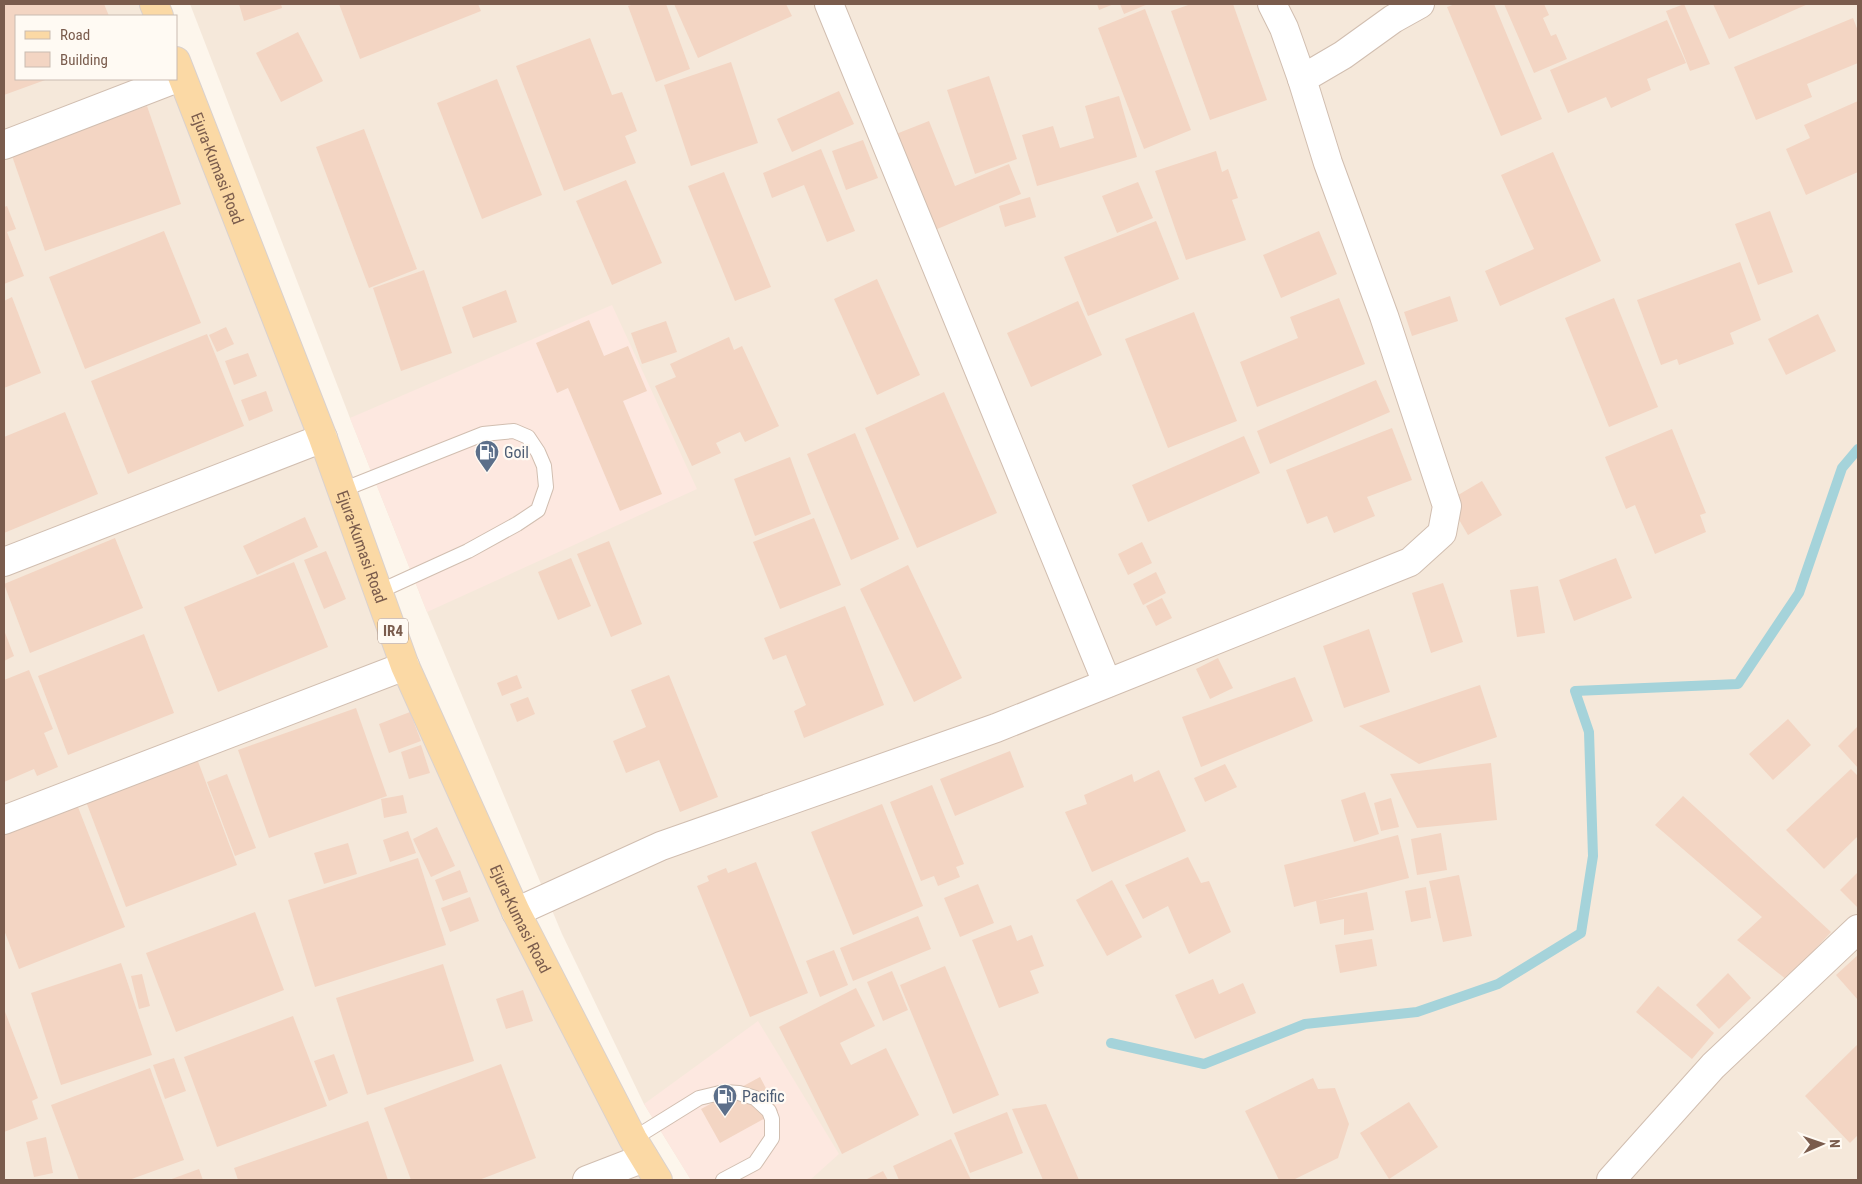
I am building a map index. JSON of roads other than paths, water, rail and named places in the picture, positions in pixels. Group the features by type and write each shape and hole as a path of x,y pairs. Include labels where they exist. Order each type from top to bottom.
{"main road":[{"name":"Ejura-Kumasi Road","path":"178,76 323,438 405,666 516,912 645,1159"}],"street":[{"path":"829,4 1107,683"},
{"path":"516,912 661,846 996,728 1410,562 1442,533 1447,506 1437,474 1384,316 1328,163 1302,79 1284,28 1272,4"},
{"path":"1302,79 1343,55 1393,19 1420,4"},
{"path":"4,145 160,80"},
{"path":"4,562 323,438"},
{"path":"4,820 405,666"},
{"path":"1611,1180 1713,1066 1858,929"},
{"path":"597,1179 645,1159"}],"lane":[{"path":"342,490 483,434 514,431 528,437 538,452 544,466 546,487 538,510 518,524 468,551 378,592"},
{"path":"645,1159 698,1098 724,1092 739,1093 755,1098 769,1110 772,1119 772,1138 755,1163 723,1180"}],"waterway":[{"path":"1111,1043 1204,1064 1305,1024 1417,1012 1498,984 1581,933 1593,856 1589,732 1575,691 1738,684 1799,593 1842,468 1858,449"}],"place":[{"name":"Goil","path":"487,473"},
{"name":"Pacific","path":"725,1117"}]}
